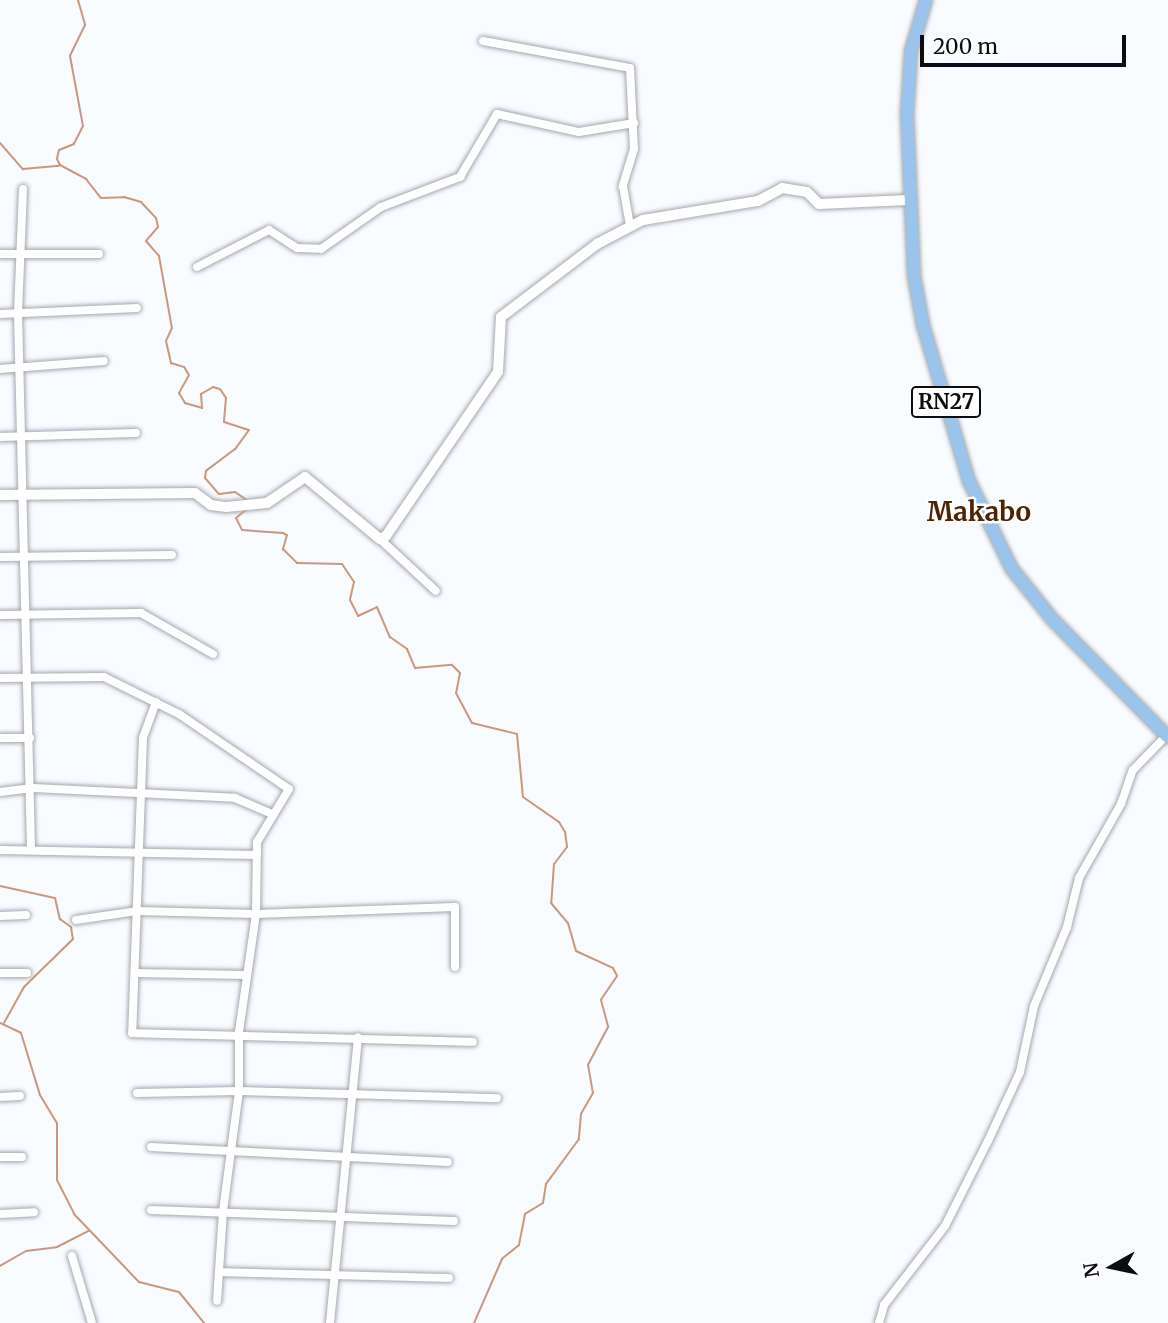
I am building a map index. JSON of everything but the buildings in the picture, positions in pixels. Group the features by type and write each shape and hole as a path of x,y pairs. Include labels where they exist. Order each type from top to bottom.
{"main road":[{"name":"RN27","path":"926,0 911,51 908,200 923,326 969,481 1012,569 1052,619 1167,737"}],"street":[{"path":"483,41 630,68 634,149 623,186 630,225"},
{"path":"197,267 269,230 298,248 321,249 381,207 460,177 497,114 579,132 634,123"},
{"path":"380,538 386,536 498,372 501,317 597,244 630,225 758,201 782,188 807,192 819,204 908,200"},
{"path":"23,190 18,313 21,495 33,788 31,850"},
{"path":"0,254 99,254"},
{"path":"0,314 137,308"},
{"path":"0,369 104,360"},
{"path":"0,437 136,433"},
{"path":"0,495 195,493 211,505 267,503 304,477 380,538 436,591"},
{"path":"0,557 172,555"},
{"path":"0,615 141,614 213,654"},
{"path":"0,678 104,677 156,702 289,789 257,842 256,914 239,1032 239,1091 223,1211 217,1301"},
{"path":"156,702 143,738 141,852 132,1032 239,1032 473,1042"},
{"path":"878,1323 884,1305 945,1226 988,1141 1020,1072 1034,1006 1067,927 1079,878 1121,804 1133,770 1167,737"},
{"path":"0,738 30,738"},
{"path":"0,792 33,788 235,798 272,814"},
{"path":"0,850 257,855"},
{"path":"76,920 138,911 256,914 455,907 455,967"},
{"path":"0,916 26,915"},
{"path":"0,973 27,973"},
{"path":"135,973 247,975"},
{"path":"330,1323 358,1037"},
{"path":"137,1093 239,1091 497,1098"},
{"path":"0,1097 20,1096"},
{"path":"151,1147 448,1162"},
{"path":"0,1157 22,1157"},
{"path":"151,1210 454,1221"},
{"path":"0,1214 34,1212"},
{"path":"72,1255 92,1323"},
{"path":"219,1272 449,1278"}],"waterway":[{"path":"78,0 85,25 70,56 83,126 74,144 59,150 57,159 60,165 86,179 101,198 124,197 141,202 156,218 158,227 146,241 159,256 172,328 166,341 171,363 184,367 189,375 179,393 185,403 202,408 201,394 213,387 220,389 226,398 224,422 249,430 235,449 206,471 205,478 219,494 235,492 247,500"},
{"path":"0,143 23,169 59,166"},
{"path":"247,509 236,518 242,530 287,535 283,549 297,563 342,564 354,582 350,600 358,616 377,607 390,637 407,649 415,668 452,665 460,673 456,693 472,723 517,734 523,797 559,822 565,832 567,847 554,864 551,903 568,923 576,951 613,968 617,976 601,1000 608,1027 588,1065 593,1093 581,1114 579,1139 546,1184 543,1203 525,1214 519,1245 502,1259 474,1323"},
{"path":"0,886 55,898 60,919 71,927 73,939 24,987 4,1023"},
{"path":"0,1023 21,1033 40,1095 57,1123 57,1180 74,1214 139,1282 179,1292 204,1323"},
{"path":"0,1266 26,1251 57,1247 89,1231"}],"district":[{"name":"Makabo","path":"979,512"}]}
